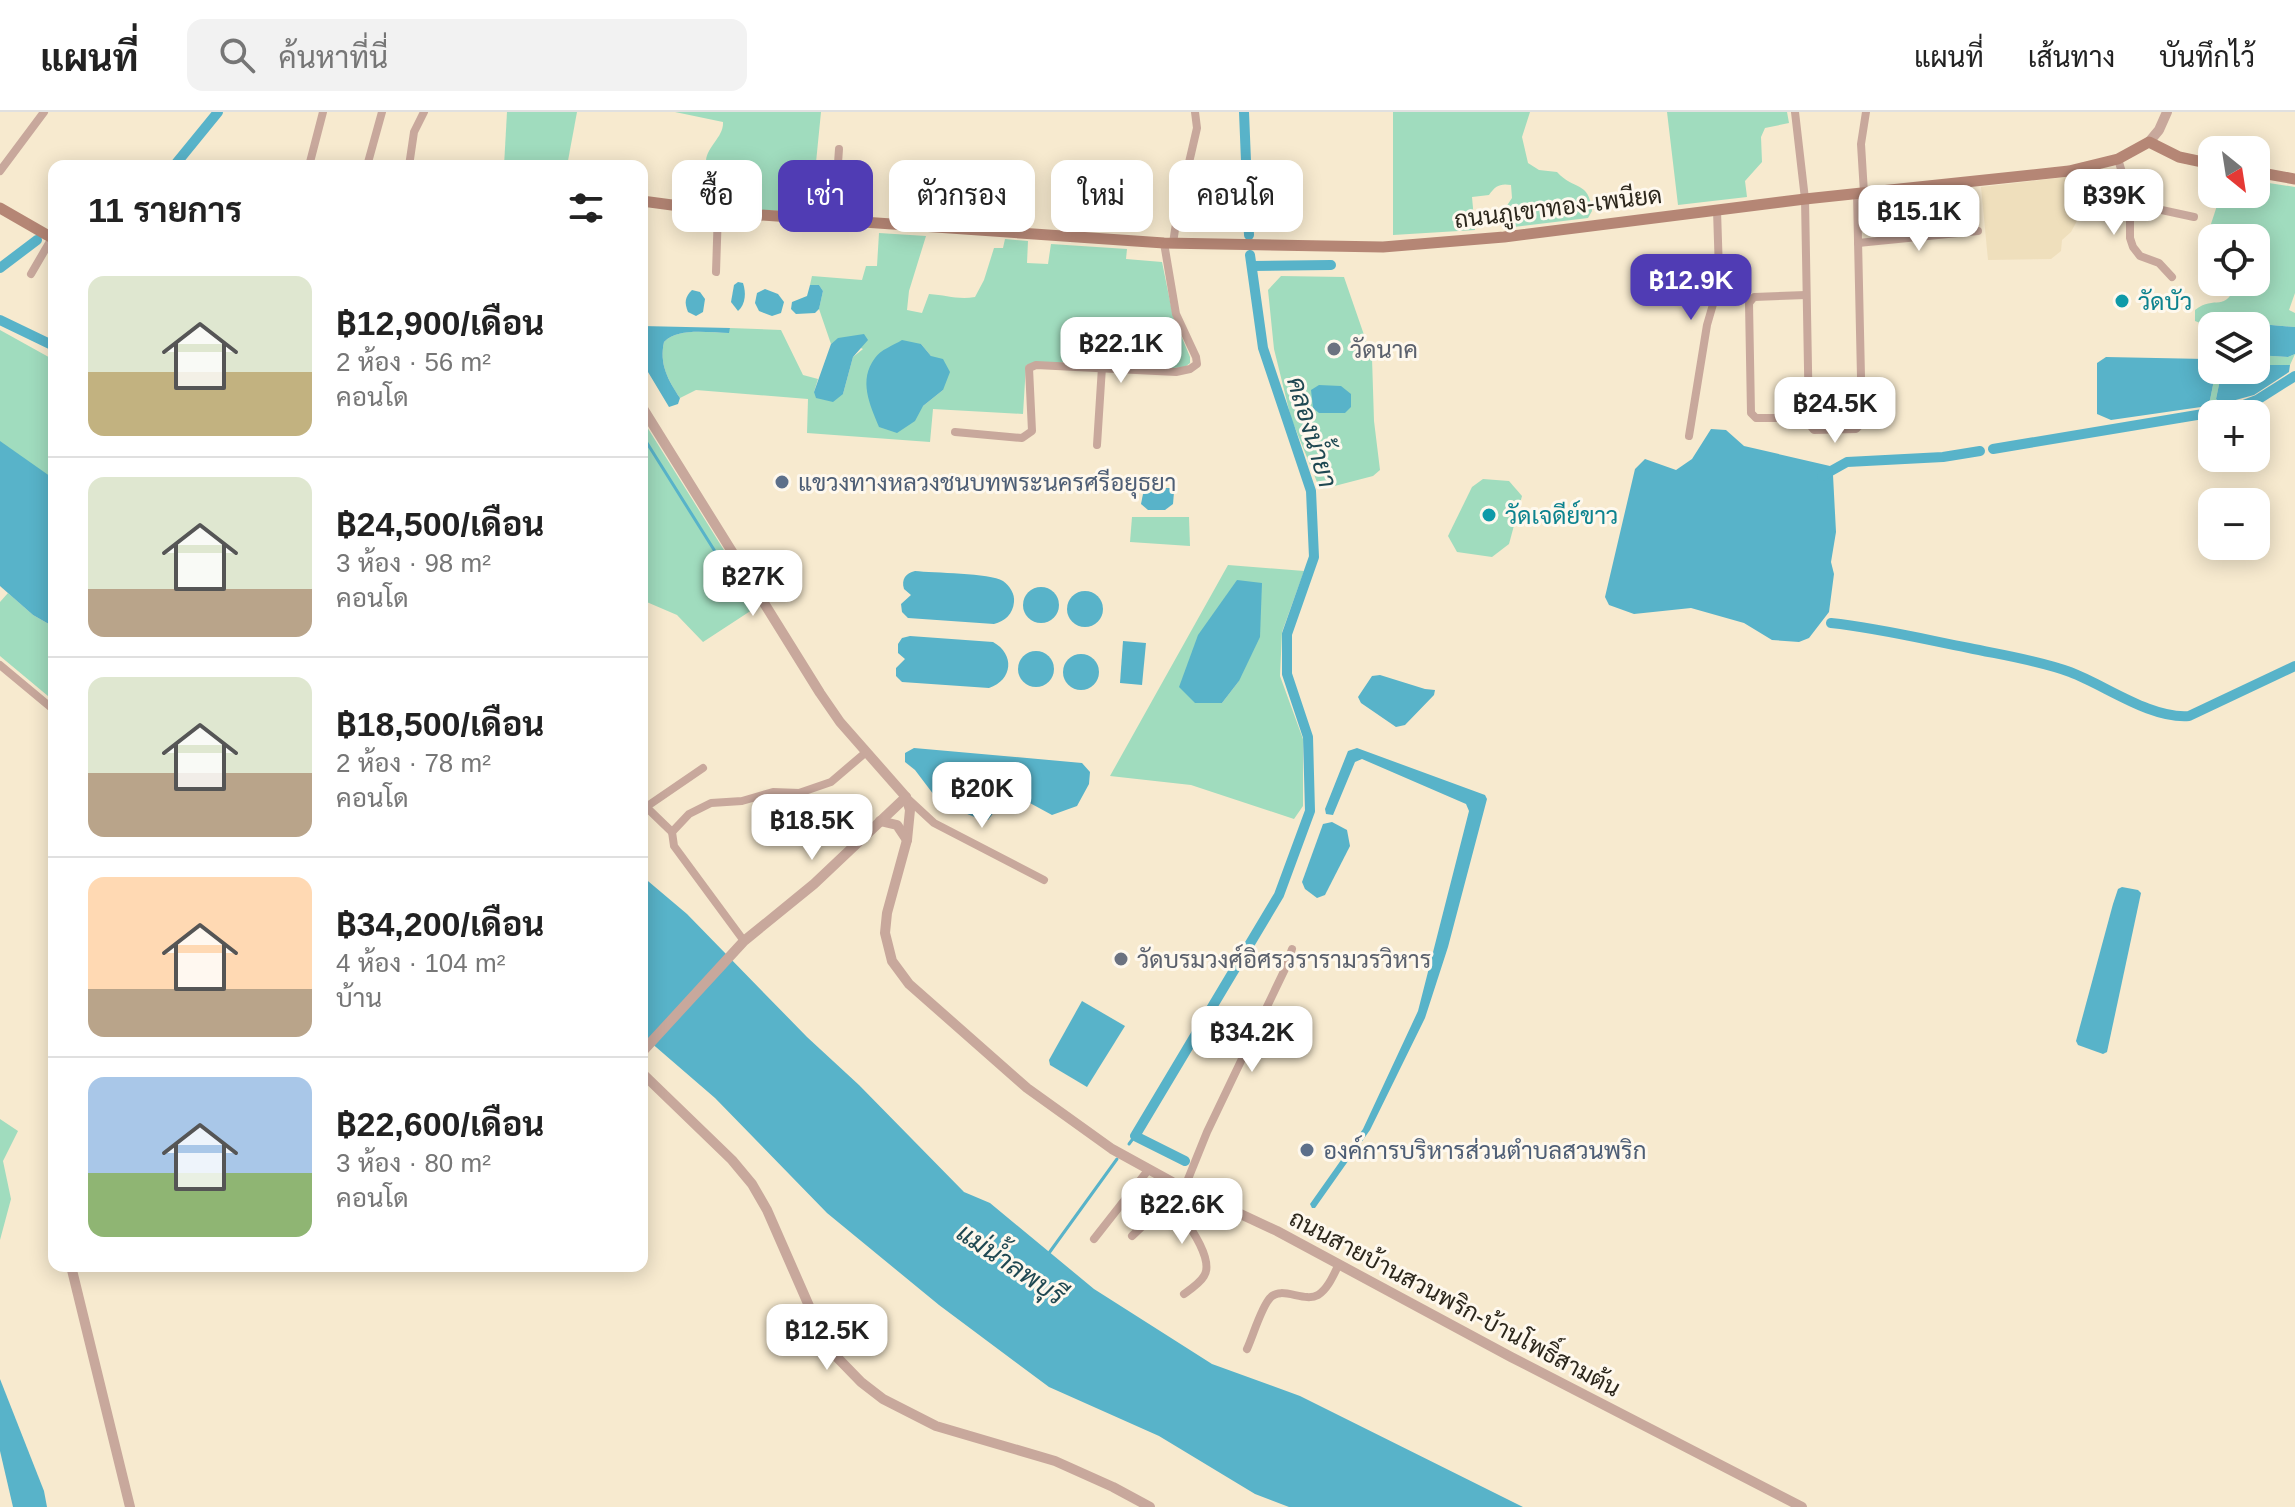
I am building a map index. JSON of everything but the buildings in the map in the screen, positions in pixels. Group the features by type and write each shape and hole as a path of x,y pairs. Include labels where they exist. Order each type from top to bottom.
{"main road":[{"name":"ถนนภูเขาทอง-เพนียด","path":"873,223 1168,243 1323,247 1421,245 2069,171 2118,159 2149,142"},
{"path":"2149,142 2179,157 2198,161"},
{"path":"2270,175 2295,179"},
{"name":"ถนนภูเขาทอง-เพนียด","path":"648,202 672,205"},
{"path":"0,208 48,236"}],"street":[{"path":"0,171 44,112"},
{"path":"311,160 323,112"},
{"path":"369,160 382,112"},
{"path":"410,160 414,132 424,112"},
{"path":"955,432 1027,436 1032,431 1029,368 1036,365 1176,372 1197,364 1176,314 1168,243 1197,128 1195,112"},
{"path":"1795,112 1805,199 1809,418 1810,428 1814,430 1856,429 1862,423 1858,243 1861,144 1866,112"},
{"path":"2149,142 2159,130 2167,112"},
{"path":"838,160 839,149"},
{"path":"2118,159 2130,210 2133,247 2140,256 2159,263 2172,277"},
{"path":"2130,210 2157,209 2194,217"},
{"path":"1689,436 1707,325 1718,283 1720,247 1717,210"},
{"path":"1858,243 1978,231"},
{"path":"716,272 717,232"},
{"path":"31,274 48,241"},
{"path":"1806,295 1754,297 1749,303 1751,413 1756,418 1809,418"},
{"path":"1097,445 1102,367"},
{"path":"648,417 820,693 865,753 934,823 1044,880"},
{"path":"0,665 48,705"},
{"path":"672,832 689,814 711,803 742,801 773,792 799,793 831,782 865,753"},
{"path":"648,803 703,768"},
{"path":"648,1046 742,944 814,884 906,797"},
{"name":"ถนนสายบ้านสวนพริก-บ้านโพธิ์สามต้น","path":"906,797 910,810 907,840 887,913 885,933 892,961 909,984 1027,1088 1112,1149 1184,1189 1277,1231 1511,1357 1802,1507"},
{"path":"648,810 672,832 674,846 742,944"},
{"path":"880,821 897,825 907,840"},
{"path":"1184,1189 1207,1132 1292,949"},
{"path":"648,1079 732,1160 752,1184 767,1210 827,1347 861,1382 883,1399 936,1426 1055,1461 1150,1507"},
{"path":"1094,1239 1149,1169"},
{"path":"1172,1182 1171,1199 1206,1258 1204,1277 1184,1294"},
{"path":"1132,1236 1171,1199"},
{"path":"1247,1349 1270,1298 1280,1293 1307,1298 1318,1295 1339,1264"},
{"path":"72,1272 130,1507"}],"shaded area":[{"path":"2082,175 2078,219 2062,240 2061,251 2051,259 1988,260 1981,187"}],"green space":[{"path":"507,112 577,112 568,160 504,160"},
{"path":"675,112 821,112 816,160 778,160 778,211 762,210 762,160 706,160 723,122"},
{"path":"1393,112 1530,112 1522,137 1528,163 1539,170 1557,172 1584,190 1592,211 1588,218 1506,228 1504,210 1512,198 1511,185 1504,184 1489,195 1472,197 1475,230 1393,235"},
{"path":"1667,112 1787,112 1789,123 1765,128 1761,137 1762,162 1745,181 1747,197 1678,205"},
{"path":"2270,183 2295,187 2295,293 2289,310 2295,313 2295,327 2270,325 2270,312 2198,312 2198,322 2195,321 2195,310 2208,303 2224,301 2229,296 2270,296 2270,224 2211,224 2216,208 2270,208"},
{"path":"879,233 926,236 909,291 907,310 922,313 929,294 975,297 994,248 1003,248 1005,239 1028,241 1027,263 1048,264 1051,244 1127,249 1126,259 1162,262 1173,316 1190,363 1185,367 1173,368 1065,362 1026,365 1023,414 933,409 930,442 807,433 808,399 696,390 680,398 664,365 664,342 678,334 728,333 730,328 781,330 803,375 818,379 814,392 843,394 853,357 863,349 839,338 831,344 819,309 823,291 819,285 810,285 812,276 862,280 866,266 877,266","holes":["921,344 931,356 943,390 923,406"]},
{"path":"1281,276 1344,277 1372,358 1374,421 1380,470 1373,476 1323,489 1317,482 1291,418 1274,349 1268,290"},
{"path":"0,330 48,357 48,477 0,442"},
{"path":"2295,354 2290,365 2270,365 2270,356 2288,357"},
{"path":"2213,384 2219,384 2217,400 2210,400"},
{"path":"648,429 757,603 755,608 703,642 677,615 648,603"},
{"path":"1483,479 1509,481 1522,496 1509,544 1492,557 1457,552 1448,536 1472,487"},
{"path":"1132,517 1189,517 1190,546 1130,542"},
{"path":"1228,565 1304,571 1282,632 1280,676 1303,739 1303,806 1294,819 1191,785 1110,776","holes":["1239,681 1222,703 1195,702"]},
{"path":"8,593 48,624 48,696 0,656 0,602"},
{"path":"0,1119 18,1131 3,1161 11,1199 0,1240"}],"water":[{"path":"743,283 745,294 738,311 731,302 734,285"},
{"path":"810,285 819,285 823,291 819,309 815,313 796,314 791,309 792,302 807,296"},
{"path":"765,289 778,294 784,302 781,313 772,316 759,311 755,303 757,293"},
{"path":"692,290 700,292 705,299 703,312 696,316 688,312 686,305"},
{"path":"2270,325 2295,327 2295,354 2288,357 2270,356"},
{"path":"648,326 730,328 729,333 678,334 664,342 666,372 680,398 678,404 669,407 648,372"},
{"path":"864,334 868,340 853,357 843,394 833,402 816,398 814,392 831,344 838,338"},
{"path":"902,340 921,344 931,356 943,359 950,372 943,390 923,406 915,421 897,433 879,427 866,384 870,366 877,355"},
{"path":"2106,357 2198,359 2198,384 2213,384 2210,400 2198,400 2198,407 2111,420 2097,414 2097,363"},
{"path":"2270,365 2290,365 2289,372 2254,395 2236,400 2216,399 2219,384 2270,384"},
{"path":"1319,385 1341,386 1351,394 1351,407 1345,413 1319,413 1313,408 1311,390"},
{"path":"1711,429 1726,430 1744,446 1830,466 1836,532 1831,562 1834,574 1829,612 1809,638 1799,642 1772,640 1744,623 1691,608 1634,614 1609,605 1605,597 1635,469 1645,459 1676,470 1692,459"},
{"path":"0,441 48,475 48,624 33,615 0,586"},
{"path":"1150,488 1171,488 1174,492 1173,504 1165,510 1148,510 1141,504 1143,494"},
{"path":"915,571 996,578 1013,593 1012,610 1005,619 994,624 908,618 902,612 901,604 911,595 904,589 903,582 907,575"},
{"path":"1237,580 1262,583 1260,637 1239,681 1222,703 1195,703 1179,687 1198,635"},
{"path":"1041,587 1054,592 1059,605 1054,618 1041,623 1028,618 1023,605 1028,592"},
{"path":"1085,591 1098,596 1103,609 1098,622 1085,627 1072,622 1067,609 1072,596"},
{"path":"902,638 993,642 1005,653 1007,673 989,688 902,682 896,676 896,668 905,659 898,653 898,644"},
{"path":"1123,641 1146,643 1142,685 1120,683"},
{"path":"1036,651 1049,656 1054,669 1049,682 1036,687 1023,682 1018,669 1023,656"},
{"path":"1081,654 1094,659 1099,672 1094,685 1081,690 1068,685 1063,672 1068,659"},
{"path":"1380,675 1435,690 1434,695 1405,725 1396,727 1361,703 1358,697 1372,676"},
{"path":"914,748 1082,763 1090,772 1089,784 1077,806 1052,815 1015,795 1007,795 988,820 982,820 940,803 915,770 905,762 905,753"},
{"path":"1357,748 1485,795 1487,799 1448,947 1425,1018 1370,1130 1315,1208 1312,1208 1310,1204 1363,1129 1418,1011 1469,811 1466,804 1362,759 1355,762 1333,815 1326,814 1325,809 1348,751"},
{"path":"1332,822 1347,830 1350,846 1325,895 1317,898 1305,889 1302,882 1323,824"},
{"name":"แม่น้ำลพบุรี","path":"648,881 687,914 964,1192 990,1203 1094,1289 1212,1364 1300,1396 1523,1507 1289,1507 1255,1494 1159,1436 1049,1387 939,1305 827,1213 715,1098 648,1040"},
{"path":"2122,887 2141,893 2107,1052 2103,1054 2078,1045 2076,1041 2113,904 2118,889"},
{"path":"1082,1001 1125,1026 1087,1087 1050,1065 1049,1060"},
{"path":"0,1379 44,1491 47,1507 13,1507 0,1451"}],"waterway":[{"path":"179,160 218,112"},
{"name":"คลองน้ำยา","path":"1244,112 1249,235"},
{"path":"0,268 37,240"},
{"name":"คลองน้ำยา","path":"1185,1161 1135,1136 1279,895 1310,811 1308,737 1287,674 1287,634 1314,557 1311,491 1263,348 1250,255"},
{"path":"1252,266 1331,265"},
{"path":"0,320 48,343"},
{"path":"1993,449 2233,409 2257,400 2295,376"},
{"path":"648,445 748,604"},
{"path":"1822,476 1847,462 1943,457 1980,451"},
{"path":"1831,623 2045,664 2084,678 2143,707 2174,716 2189,716 2295,666"},
{"name":"คลองน้ำยา","path":"1129,1144 1135,1136"},
{"name":"คลองน้ำยา","path":"1049,1253 1117,1159"}],"place":[{"name":"วัดบัว","path":"2122,301"},
{"name":"วัดนาค","path":"1334,349"},
{"name":"แขวงทางหลวงชนบทพระนครศรีอยุธยา","path":"782,482"},
{"name":"วัดเจดีย์ขาว","path":"1489,515"},
{"name":"วัดบรมวงศ์อิศรวรารามวรวิหาร","path":"1121,959"},
{"name":"องค์การบริหารส่วนตำบลสวนพริก","path":"1307,1150"}]}
